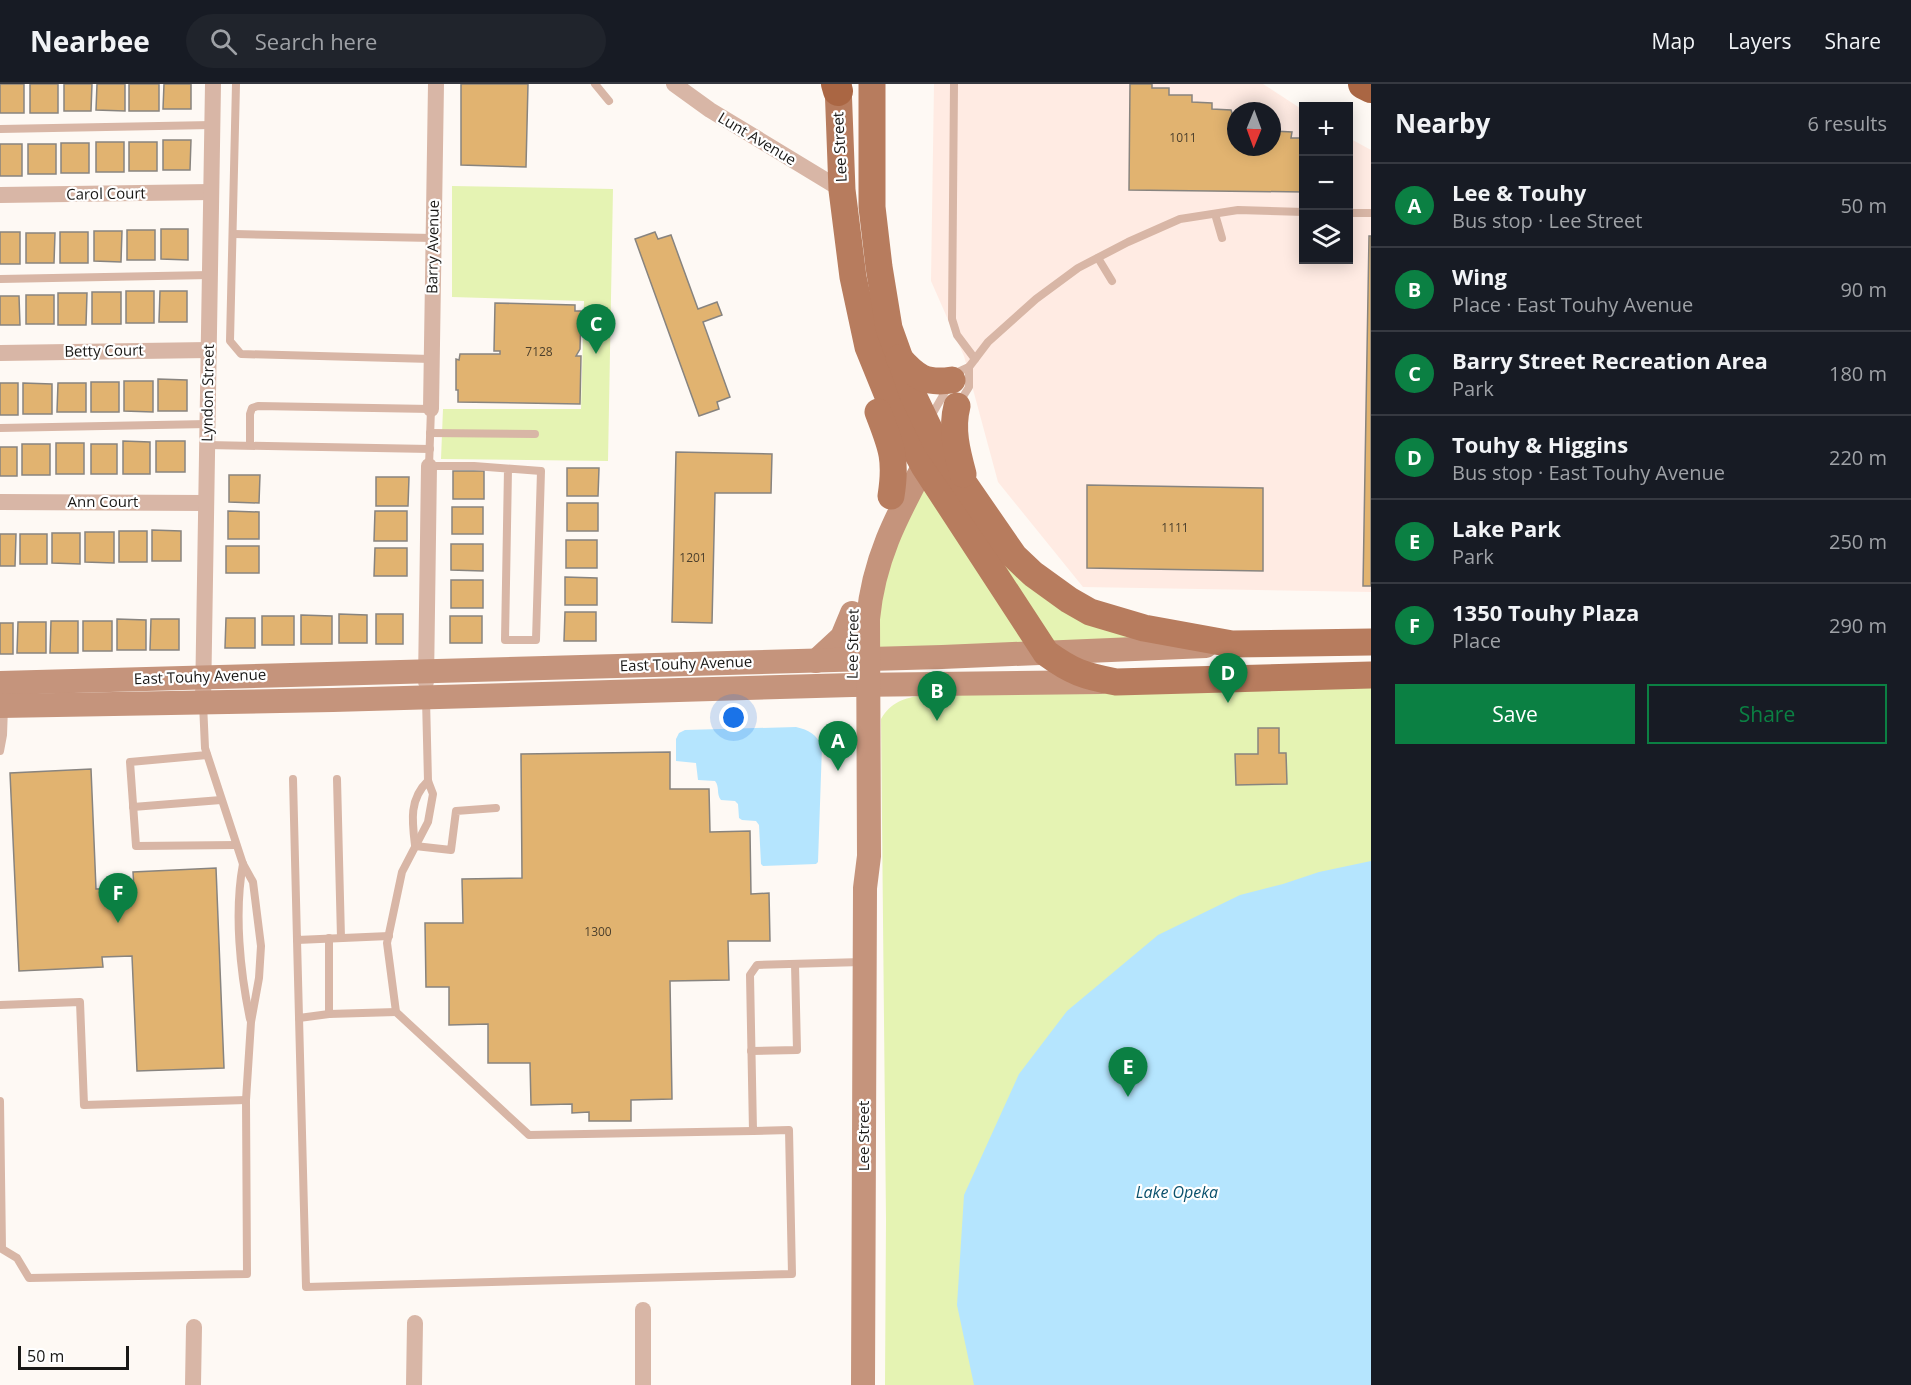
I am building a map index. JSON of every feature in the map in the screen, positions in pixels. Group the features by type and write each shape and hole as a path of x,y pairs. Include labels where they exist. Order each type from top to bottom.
{"highway":[{"path":"1364,84 1371,88"}],"main road":[{"name":"Lee Street","path":"872,84 872,207 886,309 898,357 944,415"},
{"name":"Lee Street","path":"837,86 842,190 853,277 868,347 894,411 944,415"},
{"path":"868,347 865,370 892,448 894,476 891,496"},
{"path":"898,357 922,379 939,382 944,415 967,490 1014,556 1034,574 1069,600 1090,612 1133,625 1232,644"},
{"name":"Lee Street","path":"861,659 852,613 854,595 864,560 891,496 944,415"},
{"name":"Lee Street","path":"863,1385 865,888 855,832 861,659 870,598 882,550 944,415"},
{"path":"944,415 954,417 957,451 967,490"},
{"path":"944,415 1046,652 1066,668 1085,676 1116,682"},
{"path":"816,660 842,637 852,613"},
{"name":"East Touhy Avenue","path":"1,698 204,678 861,659 1232,644 1371,642"},
{"name":"East Touhy Avenue","path":"1,698 203,703 861,685 1116,682 1371,675"}],"street":[{"name":"Lyndon Street","path":"203,703 213,84"},
{"name":"Barry Avenue","path":"431,409 436,84"},
{"name":"Lunt Avenue","path":"674,84 710,110 842,190"},
{"name":"Carol Court","path":"0,195 212,192"},
{"name":"Betty Court","path":"0,353 209,350"},
{"path":"426,698 429,466"},
{"name":"Ann Court","path":"0,502 206,503"},
{"path":"643,1310 643,1385"},
{"path":"414,1385 415,1323"},
{"path":"193,1385 194,1328"}],"lane":[{"path":"236,84 230,341 241,354 432,359"},
{"path":"595,84 609,100"},
{"path":"944,415 957,335 952,319 954,84"},
{"path":"0,129 212,125"},
{"path":"944,415 988,342 1036,300 1078,268 1180,219 1238,210 1299,212"},
{"path":"1353,213 1371,213"},
{"path":"1215,214 1222,238"},
{"path":"234,234 433,238"},
{"path":"1098,258 1112,281"},
{"path":"0,279 210,275"},
{"path":"250,445 250,414 252,408 258,406 431,409 429,466 474,466 541,471 536,640 505,640 508,469"},
{"path":"0,428 208,424"},
{"path":"430,433 535,434"},
{"path":"207,445 430,449"},
{"path":"0,751 3,735 1,698"},
{"path":"293,779 306,1287 792,1274 789,1130 529,1135 396,1012 388,936 402,872 428,822 433,794 428,781 426,698"},
{"path":"0,1101 2,1249 17,1258 29,1278 247,1274 246,1100 251,1022 259,978 261,946 253,882 243,864 204,748 203,703"},
{"path":"207,755 130,762 135,846 237,845"},
{"path":"338,779 340,938"},
{"path":"415,846 411,812 418,790 428,781"},
{"path":"133,807 221,800"},
{"path":"415,846 452,850 456,811 496,808"},
{"path":"243,864 240,881 242,972 251,1022"},
{"path":"297,940 388,936"},
{"path":"329,938 329,1014"},
{"path":"753,1131 750,975 757,964 865,962"},
{"path":"751,1051 797,1050 795,964"},
{"path":"0,1005 80,1002 84,1105 246,1100"},
{"path":"299,1018 329,1014 396,1012"}],"shaded area":[{"path":"934,84 1263,84 1299,107 1299,264 1353,264 1353,140 1371,150 1371,592 1083,587 998,482 964,356 931,281"}],"green space":[{"path":"452,186 613,189 608,461 441,459 443,409 581,409 584,301 452,297"},
{"path":"938,470 994,547 1149,640 1055,648"},
{"path":"922,489 926,489 1028,644 876,652 875,634 888,554"},
{"path":"1371,686 1371,1385 885,1385 886,1220 881,719 885,713 899,702 923,695"}],"water":[{"path":"796,727 812,733 822,746 818,862 816,864 763,866 759,825 756,821 739,818 738,804 735,801 721,800 715,781 698,780 696,763 676,761 676,739 679,733 685,730"},
{"name":"Lake Opeka","path":"1371,861 1371,1385 974,1385 957,1305 964,1195 1019,1074 1067,1011 1158,935 1240,895 1319,872"}],"building":[{"path":"0,84 24,84 24,113 0,113"},
{"path":"30,84 58,84 58,113 30,113"},
{"path":"64,84 92,84 91,111 64,111"},
{"path":"97,84 125,84 125,111 96,110"},
{"path":"129,84 159,84 159,111 129,111"},
{"path":"164,84 191,84 191,109 163,109"},
{"path":"461,84 528,84 526,167 461,165"},
{"path":"1130,84 1152,84 1152,88 1169,88 1169,95 1192,95 1192,102 1212,103 1212,109 1227,110 1227,156 1281,156 1281,131 1292,132 1291,138 1299,138 1299,192 1129,190"},
{"path":"163,140 191,140 190,170 163,170"},
{"path":"96,142 124,142 124,172 96,172"},
{"path":"129,142 157,142 157,171 129,171"},
{"path":"61,143 89,143 89,173 61,173"},
{"path":"0,144 22,144 22,176 0,176"},
{"path":"28,144 56,144 56,174 28,174"},
{"path":"161,229 188,229 188,260 161,259"},
{"path":"127,230 155,230 155,260 127,260"},
{"path":"94,231 122,231 121,262 94,261"},
{"path":"0,232 20,232 20,264 0,264"},
{"path":"60,232 88,232 88,263 60,263"},
{"path":"655,232 658,239 671,235 698,309 717,302 722,315 703,322 730,397 717,402 719,409 699,416 635,239"},
{"path":"26,233 55,233 54,263 26,263"},
{"path":"1369,236 1371,236 1371,586 1363,586"},
{"path":"126,291 154,291 154,323 126,323"},
{"path":"160,291 187,291 187,322 159,322"},
{"path":"92,292 121,292 121,324 92,324"},
{"path":"58,293 87,293 86,325 58,325"},
{"path":"26,295 54,295 54,324 26,324"},
{"path":"0,296 19,296 20,325 0,325"},
{"path":"495,303 575,305 575,311 581,311 580,349 576,356 581,356 580,404 458,402 456,359 459,360 460,354 500,354 500,351 494,351"},
{"path":"158,379 187,380 187,411 158,411"},
{"path":"124,381 153,381 153,412 124,411"},
{"path":"91,382 119,382 119,412 91,412"},
{"path":"0,383 18,383 18,415 0,415"},
{"path":"23,383 52,384 52,414 23,414"},
{"path":"58,383 86,383 86,412 57,412"},
{"path":"123,441 150,442 150,474 123,474"},
{"path":"156,441 185,441 185,472 156,472"},
{"path":"56,443 84,443 84,474 56,474"},
{"path":"22,444 50,444 50,475 22,475"},
{"path":"91,444 117,444 117,474 91,474"},
{"path":"0,447 17,447 17,476 0,476"},
{"path":"676,452 772,454 771,493 715,493 712,623 672,622"},
{"path":"567,468 599,468 598,496 567,496"},
{"path":"453,471 484,471 484,499 453,499"},
{"path":"229,475 260,475 259,503 229,502"},
{"path":"376,477 409,477 408,506 376,506"},
{"path":"1087,485 1263,488 1263,571 1087,568"},
{"path":"567,503 598,503 598,531 567,531"},
{"path":"452,507 483,507 483,534 452,534"},
{"path":"228,511 259,512 259,539 228,539"},
{"path":"375,511 407,511 407,541 374,541"},
{"path":"152,530 181,531 181,561 152,561"},
{"path":"119,531 147,531 147,562 119,562"},
{"path":"85,532 114,532 114,563 85,562"},
{"path":"52,533 80,533 80,564 52,563"},
{"path":"0,534 16,534 15,566 0,566"},
{"path":"20,534 47,534 47,564 20,564"},
{"path":"566,540 597,540 597,568 566,568"},
{"path":"451,544 483,544 483,571 451,570"},
{"path":"226,546 259,546 259,573 226,573"},
{"path":"375,548 407,548 407,576 374,576"},
{"path":"565,577 597,578 597,605 565,605"},
{"path":"451,580 483,580 483,608 451,608"},
{"path":"565,612 596,612 596,641 564,641"},
{"path":"339,614 367,615 367,643 339,643"},
{"path":"376,614 403,614 403,644 376,644"},
{"path":"301,615 332,616 332,644 301,644"},
{"path":"262,616 294,616 294,645 262,645"},
{"path":"450,616 482,616 482,643 450,643"},
{"path":"226,618 255,618 255,648 225,648"},
{"path":"117,619 146,620 146,650 117,650"},
{"path":"151,619 179,619 179,650 150,650"},
{"path":"51,621 78,621 78,653 50,653"},
{"path":"83,621 112,621 112,651 83,651"},
{"path":"18,622 46,622 46,653 17,653"},
{"path":"0,623 13,623 13,654 0,654"},
{"path":"1258,728 1279,728 1279,753 1286,753 1287,784 1236,785 1235,754 1258,754"},
{"path":"670,752 670,789 709,789 710,832 750,831 751,894 769,893 770,941 728,941 729,980 670,981 672,1099 631,1100 631,1121 589,1121 589,1112 572,1113 572,1104 531,1105 530,1063 488,1063 488,1024 449,1025 449,987 426,987 425,923 463,923 462,879 522,878 521,754"},
{"path":"91,769 96,889 134,888 133,872 216,868 224,1068 137,1071 132,956 102,957 103,967 19,971 10,773"}],"place":[{"name":"Barry Street Recreation Area","path":"596,354"},
{"name":"Touhy & Higgins","path":"1228,703"},
{"name":"Wing","path":"937,721"},
{"name":"Lee & Touhy","path":"838,771"},
{"name":"1350 Touhy Plaza","path":"118,923"},
{"name":"Lake Park","path":"1128,1097"}]}
